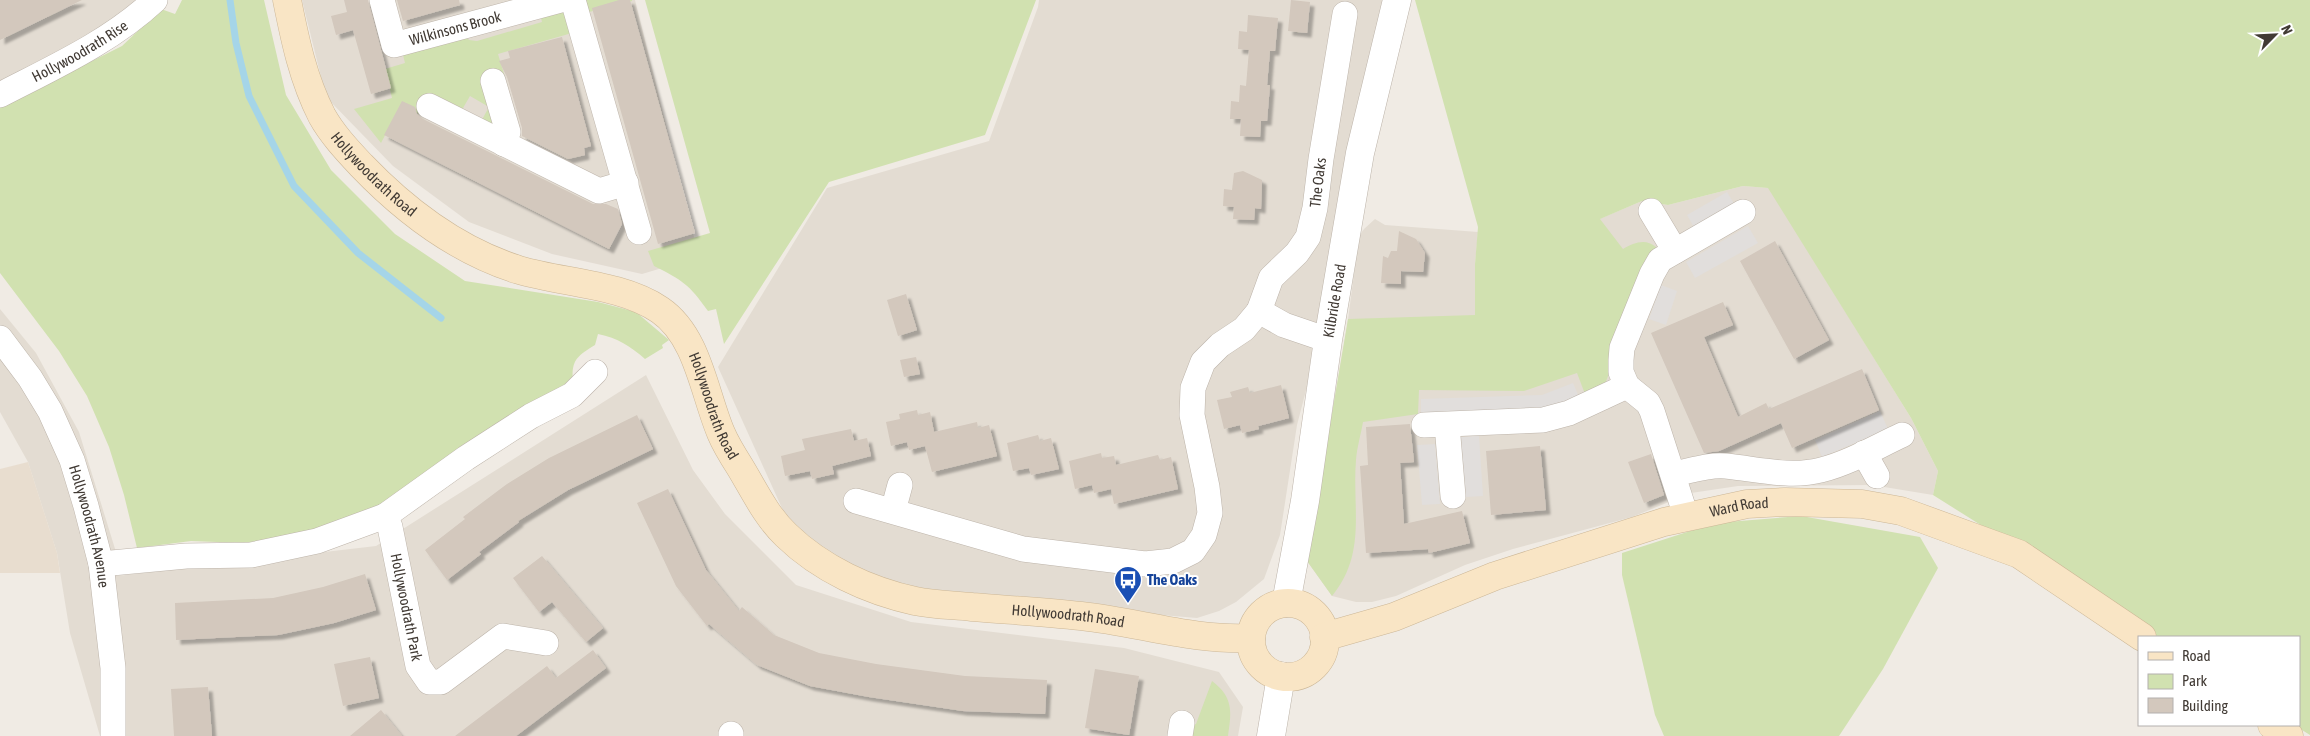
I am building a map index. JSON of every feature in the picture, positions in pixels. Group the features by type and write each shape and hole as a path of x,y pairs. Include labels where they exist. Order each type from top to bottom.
{"main road":[{"name":"Hollywoodrath Road","path":"287,0 307,82 323,118 342,146 378,183 410,211 460,245 517,269 614,291 645,301 661,310 672,320 689,346 722,434 763,507 786,535 839,574 875,589 916,601 1089,617 1126,622 1179,634 1226,639 1251,638"},
{"name":"Ward Road","path":"1324,637 1394,617 1503,574 1686,516 1747,504 1785,502 1862,504 1901,511 2019,554 2141,636"},
{"path":"1286,603 1297,604 1316,616 1322,626 1324,637 1322,653 1313,667 1303,674 1292,676 1281,676 1262,667 1254,654 1251,638 1258,618 1275,605 1286,603"},
{"path":"2274,726 2289,736"}],"street":[{"name":"Hollywoodrath Rise","path":"0,95 94,46 133,20 154,0"},
{"name":"Wilkinsons Brook","path":"382,0 394,45 561,0"},
{"path":"573,0 639,232"},
{"name":"Kilbride Road","path":"1286,603 1305,501 1328,340 1360,152 1397,0"},
{"name":"The Oaks","path":"856,501 894,511 960,533 1022,549 1145,564 1172,561 1192,551 1204,535 1210,513 1207,487 1192,415 1194,388 1203,362 1220,345 1244,329 1259,311 1271,278 1297,253 1308,236 1315,208 1321,159 1349,40 1345,14"},
{"path":"493,81 508,132 504,144"},
{"path":"428,106 599,192 626,183"},
{"path":"1651,211 1676,251"},
{"path":"1686,516 1674,474 1652,411 1648,403 1627,386 1621,372 1622,348 1652,274 1660,260 1743,212"},
{"path":"1259,311 1284,325 1328,340"},
{"name":"Hollywoodrath Avenue","path":"0,338 30,378 50,411 72,460 101,564 113,668 113,736"},
{"path":"101,564 186,556 251,555 317,541 386,516 466,458 531,416 572,395 595,372"},
{"path":"1453,496 1436,425 1543,420 1569,413 1627,386"},
{"path":"1674,474 1725,465 1752,470 1793,473 1820,470 1864,453 1902,435"},
{"path":"1864,453 1877,476"},
{"path":"894,511 900,485"},
{"name":"Hollywoodrath Park","path":"386,516 418,666 429,682 441,682 503,636 546,643"},
{"path":"1271,736 1281,676"}],"shaded area":[{"path":"0,0 149,0 0,101"},
{"path":"302,0 635,0 699,257 642,274 552,254 469,222 393,166 326,97"},
{"path":"1039,0 1389,0 1310,375 1297,425 1280,535 1264,579 1236,602 1219,611 1197,618 912,594 836,560 786,517 718,367 827,188 989,141"},
{"path":"1743,186 1769,188 1911,418 1938,471 1933,495 1872,485 1738,486 1691,493 1632,517 1513,549 1465,565 1396,596 1372,602 1356,602 1332,596 1307,561 1347,327 1359,236 1364,229 1375,219 1385,225 1478,232 1475,264 1559,236 1642,201 1668,205"},
{"path":"1727,192 1736,207 1696,231 1687,215"},
{"path":"1748,226 1758,243 1695,278 1686,262"},
{"path":"1661,285 1677,291 1666,325 1649,319"},
{"path":"0,309 36,353 79,432 116,552 117,576 376,546 646,375 693,470 725,514 796,585 911,622 1124,648 1219,672 1243,707 1238,736 100,736 70,633 57,553 28,462 0,412"},
{"path":"1573,383 1579,397 1544,410 1421,416 1421,399 1542,395"},
{"path":"1880,411 1888,429 1822,457 1815,440"},
{"path":"1479,436 1483,496 1466,497 1461,437"},
{"path":"1435,444 1440,504 1422,505 1417,445"},
{"path":"28,462 57,553 60,573 0,573 0,469"}],"green space":[{"path":"182,0 264,0 286,95 331,170 395,234 465,281 598,302 636,312 669,340 662,345 663,348 645,359 623,343 598,334 595,345 579,356 574,364 573,384 394,498 347,520 285,537 243,543 191,541 137,548 124,495 109,447 87,396 59,351 0,273 0,107 122,46 161,9 175,14"},
{"path":"586,0 632,0 632,1 589,12"},
{"path":"645,0 1036,0 985,135 829,182 724,344 716,309 708,311 684,284 672,275 654,266 648,251 710,233"},
{"path":"1415,0 2310,0 2310,735 2296,726 2300,726 2300,636 2157,636 1933,495 1938,471 1911,418 1768,188 1743,186 1668,205 1642,201 1600,219 1623,249 1635,243 1644,242 1656,247 1655,254 1605,384 1585,394 1577,373 1524,391 1419,390 1418,414 1363,422 1356,460 1356,530 1354,547 1350,564 1343,580 1332,596 1307,561 1348,319 1475,315 1475,264 1478,227"},
{"path":"558,8 566,16 572,33 498,54 505,77 501,125 479,125 489,107 470,96 459,115 428,99 419,114 401,105 381,143 354,109 392,98 385,69 405,63 402,51 464,34 469,40 477,41 542,22 540,14"},
{"path":"1801,516 1920,537 1938,568 1883,669 1839,736 1664,736 1655,715 1622,575 1622,553 1715,523"},
{"path":"1212,681 1224,693 1229,705 1228,736 1192,736 1193,725 1196,724"}],"building":[{"path":"0,0 82,0 0,40"},
{"path":"344,0 368,0 391,88 371,94 353,30 336,35 331,16 347,12"},
{"path":"397,0 459,0 460,5 403,21"},
{"path":"619,0 630,0 695,233 658,244 592,8"},
{"path":"1291,0 1310,2 1307,33 1288,31"},
{"path":"1248,15 1278,18 1275,51 1270,51 1267,85 1270,85 1267,121 1261,121 1260,137 1240,136 1241,119 1230,119 1231,101 1239,102 1240,85 1246,86 1249,50 1238,49 1239,31 1247,32"},
{"path":"562,37 591,146 584,148 585,155 568,159 522,136 522,128 507,77 499,61 510,58 508,51"},
{"path":"402,101 415,107 417,114 423,119 593,204 606,204 618,209 622,224 609,249 384,135"},
{"path":"1243,171 1262,180 1261,209 1255,208 1254,220 1233,219 1234,207 1223,206 1224,189 1232,190 1234,173"},
{"path":"1399,231 1416,239 1425,253 1423,272 1401,271 1401,284 1381,283 1383,256 1388,258 1391,251 1397,251"},
{"path":"1775,241 1829,340 1794,359 1740,261"},
{"path":"906,294 917,330 898,336 887,300"},
{"path":"1723,302 1733,325 1704,337 1738,417 1766,403 1769,409 1862,369 1879,410 1792,448 1781,423 1719,451 1704,453 1651,333"},
{"path":"916,357 920,374 904,377 900,360"},
{"path":"1281,385 1289,418 1258,426 1259,429 1242,433 1240,425 1224,429 1217,400 1232,397 1230,392 1248,387 1250,393"},
{"path":"917,410 918,415 930,412 934,432 977,422 978,428 989,425 997,456 932,472 925,446 909,450 907,442 891,446 886,422 900,419 899,414"},
{"path":"637,415 653,449 568,490 518,521 479,552 481,554 447,580 425,550 465,519 463,517 507,484 549,458"},
{"path":"1410,424 1414,462 1400,463 1404,524 1462,511 1470,543 1429,553 1428,549 1366,553 1360,466 1368,465 1366,427"},
{"path":"851,429 854,441 867,438 871,456 832,466 834,474 812,479 810,471 785,476 781,456 805,450 802,439"},
{"path":"1038,435 1040,441 1051,438 1059,469 1031,475 1029,468 1013,471 1007,443"},
{"path":"1540,446 1546,510 1491,515 1486,451"},
{"path":"1101,453 1102,458 1114,456 1116,465 1158,455 1160,460 1171,457 1178,489 1114,504 1111,489 1094,493 1092,485 1075,489 1069,461"},
{"path":"1651,454 1664,495 1644,503 1628,462"},
{"path":"668,489 706,570 739,611 742,607 774,635 819,653 876,664 965,676 1047,680 1045,714 963,711 869,697 810,686 757,665 709,624 707,626 676,586 637,503"},
{"path":"542,556 603,628 586,642 552,602 539,612 513,578"},
{"path":"365,574 376,610 334,623 278,635 176,640 175,603 273,598 323,587"},
{"path":"593,650 606,668 516,736 455,736 547,666 556,678"},
{"path":"370,657 379,698 343,706 334,664"},
{"path":"1095,669 1139,676 1129,735 1085,728"},
{"path":"208,687 212,736 174,736 171,689"},
{"path":"381,710 402,736 350,736"}],"waterway":[{"path":"230,0 236,43 249,96 294,186 358,253 441,318"}],"place":[{"name":"The Oaks","path":"1128,604"}]}
